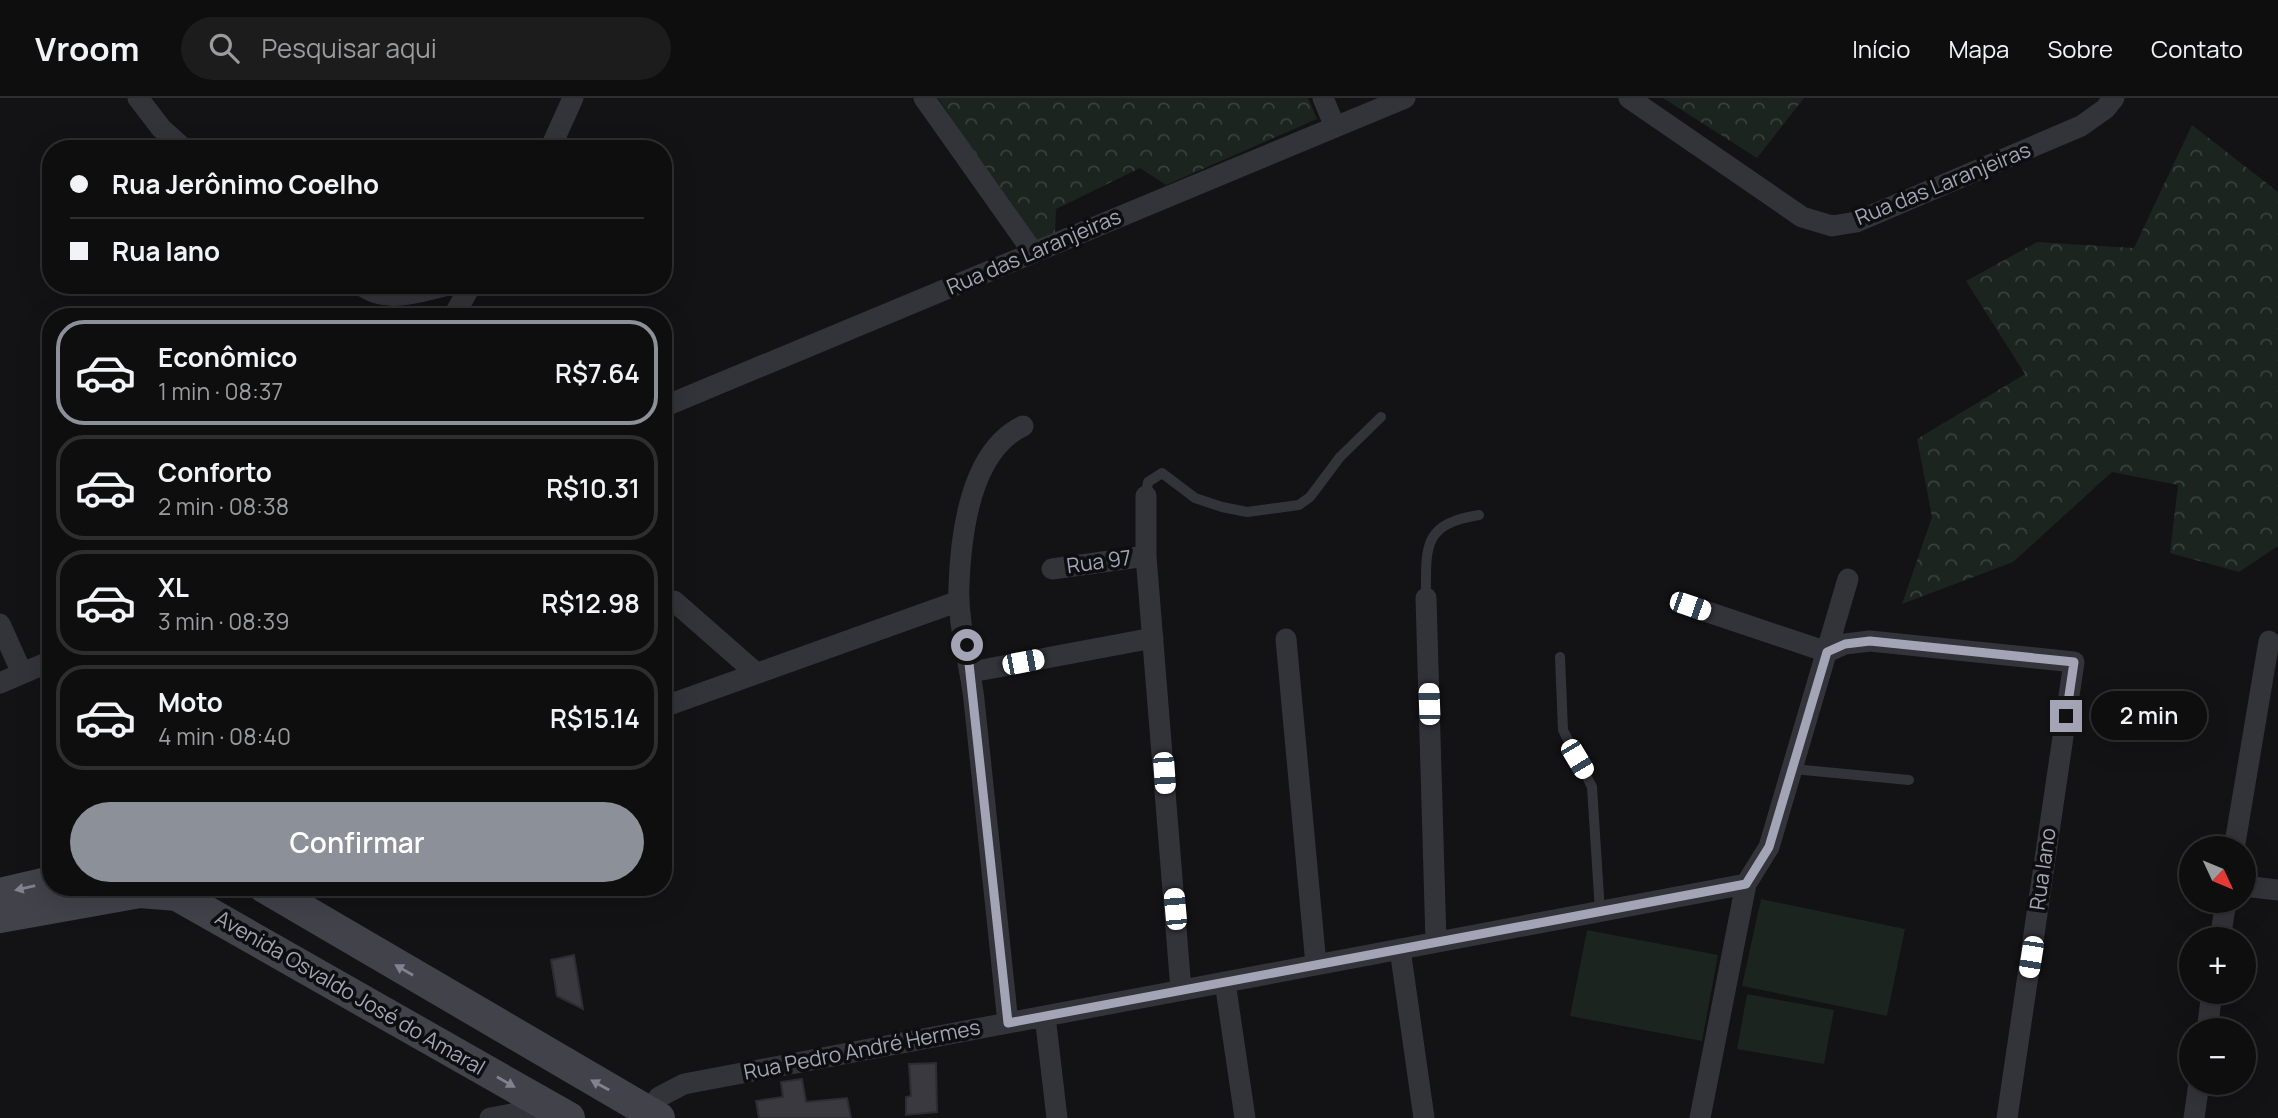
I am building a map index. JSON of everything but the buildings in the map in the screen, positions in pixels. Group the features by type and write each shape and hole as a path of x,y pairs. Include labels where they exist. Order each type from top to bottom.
{"main road":[{"path":"0,894 42,884"},
{"name":"Avenida Osvaldo José do Amaral","path":"0,917 118,896"},
{"name":"Avenida Osvaldo José do Amaral","path":"179,896 560,1112"},
{"path":"279,896 651,1116"}],"street":[{"path":"138,98 160,128 174,140"},
{"path":"554,140 573,98"},
{"path":"924,98 1034,253"},
{"path":"1323,98 1335,127"},
{"name":"Rua das Laranjeiras","path":"672,403 1405,98"},
{"name":"Rua das Laranjeiras","path":"1629,98 1802,218 1832,226 1856,222 2081,126 2105,109 2114,98"},
{"path":"378,294 404,294"},
{"path":"1008,1023 971,672 959,601 969,515 981,468 998,443 1023,426"},
{"path":"1146,496 1146,556 1181,990"},
{"name":"Rua 97","path":"1052,569 1146,556"},
{"path":"1700,1118 1746,884 1769,847 1848,579"},
{"path":"1426,598 1436,942"},
{"path":"674,601 756,673"},
{"path":"672,703 959,601"},
{"path":"1690,606 1827,652"},
{"path":"1,627 22,673"},
{"path":"971,672 1153,638"},
{"path":"1286,639 1316,965"},
{"name":"Rua Iano","path":"1827,652 1845,644 1870,641 2074,662 2007,1118"},
{"path":"2236,836 2269,642"},
{"path":"0,682 42,665"},
{"name":"Rua Pedro André Hermes","path":"651,1116 665,1093 684,1084 1746,884"},
{"path":"2256,887 2278,890"},
{"path":"1400,949 1424,1118"},
{"path":"1225,982 1245,1118"},
{"path":"1045,1016 1056,1118"},
{"path":"2194,1118 2197,1095"},
{"path":"490,1118 560,1112"}],"lane":[{"path":"1146,496 1147,482 1162,473 1195,498 1223,507 1247,512 1299,505 1310,498 1340,457 1381,417"},
{"path":"1426,598 1426,551 1430,539 1442,526 1454,519 1479,515"},
{"path":"1560,657 1563,730 1592,787 1600,912"},
{"path":"1793,769 1909,780"}],"green space":[{"path":"938,98 1308,98 1317,119 1166,185 1140,168 1056,209 1055,235 1034,243"},
{"path":"1663,98 1804,98 1757,158"},
{"path":"2192,125 2278,192 2278,546 2239,572 2170,553 2178,485 2112,472 2013,562 1902,604 1932,517 1917,439 2025,374 1966,281 2037,242 2134,248"},
{"path":"1761,899 1905,929 1887,1016 1742,986"},
{"path":"1587,930 1718,955 1702,1041 1570,1016"},
{"path":"1747,994 1834,1010 1824,1064 1737,1049"}],"route":[{"path":"967,645 1008,1023 1746,884 1769,847 1827,652 1845,644 1870,641 2074,662 2066,716"}]}
